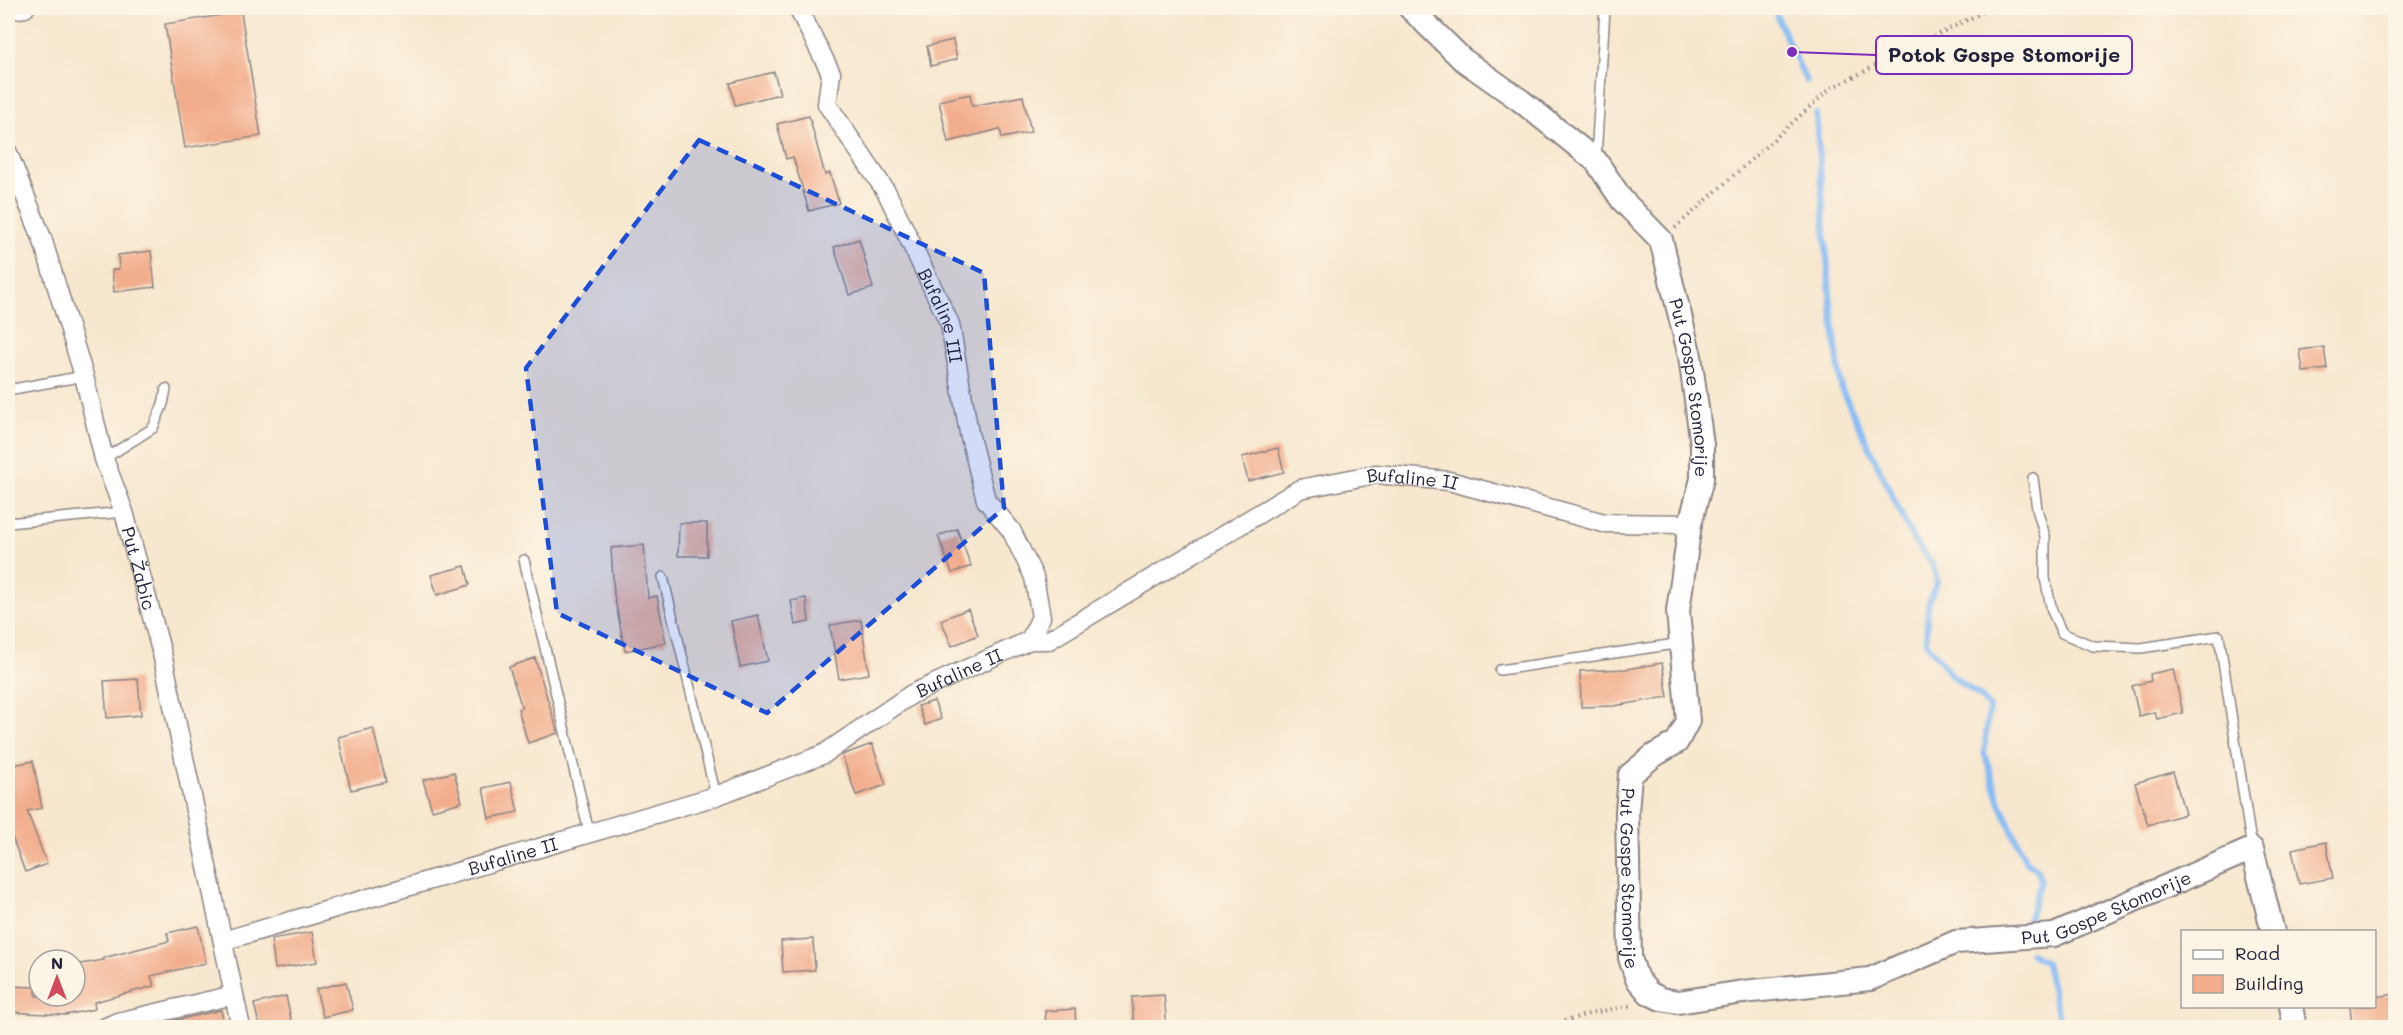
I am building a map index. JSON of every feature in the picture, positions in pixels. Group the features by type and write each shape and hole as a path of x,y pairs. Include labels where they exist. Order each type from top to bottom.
{"street":[{"path":"8,10 25,8"},
{"name":"Bufaline III","path":"798,8 831,74 827,104 887,193 950,324 969,434 986,500 1011,530 1034,577 1041,617 1030,640"},
{"path":"1410,8 1462,59 1520,100 1596,161 1622,200 1661,240"},
{"name":"Put Žabic","path":"8,153 42,238 84,376 104,459 124,512 163,658 242,1028"},
{"name":"Put Gospe Stomorije","path":"1661,240 1690,356 1702,445 1702,479 1690,524 1678,611 1688,721 1677,742 1653,756 1630,775 1627,812 1630,958 1637,979 1649,993 1661,999 1678,1002 1743,992 1870,980 1956,942 2054,935 2252,849"},
{"name":"Bufaline II","path":"222,941 716,796 824,754 912,694 1030,640 1049,640 1300,489 1376,474 1449,481 1604,523 1690,524"},
{"path":"2252,849 2272,930"},
{"path":"104,1028 118,1022 234,995"},
{"path":"2290,1008 2295,1028"}],"lane":[{"path":"1596,161 1605,8"},
{"path":"8,390 84,376"},
{"path":"104,459 153,428 163,404 166,389"},
{"path":"2033,478 2037,509 2045,536 2045,578 2052,611 2062,633 2093,646 2141,648 2219,636 2252,849"},
{"path":"8,523 124,512"},
{"path":"524,561 589,832"},
{"path":"663,577 716,796"},
{"path":"1500,670 1682,643"}],"path":[{"path":"1661,240 1831,88 1991,8"},
{"path":"1541,1028 1592,1013 1661,999"}],"highlighted area":[{"path":"699,140 984,273 1004,508 767,713 557,613 526,368"}],"building":[{"path":"241,12 261,136 185,148 165,24"},
{"path":"953,40 957,59 931,66 927,46"},
{"path":"774,72 780,94 735,105 730,83"},
{"path":"970,94 972,106 1023,96 1031,132 1002,138 1000,129 948,142 939,101"},
{"path":"809,116 825,175 830,173 839,203 809,211 793,157 786,159 777,124"},
{"path":"859,239 873,288 849,295 834,247"},
{"path":"151,251 155,287 114,292 112,270 119,269 118,255"},
{"path":"2324,347 2327,369 2303,372 2300,350"},
{"path":"1278,448 1284,472 1248,481 1242,457"},
{"path":"679,523 707,523 707,556 678,556"},
{"path":"957,529 971,566 952,573 938,536"},
{"path":"644,545 648,598 657,596 666,643 625,651 614,595 611,548"},
{"path":"465,566 470,585 437,595 431,575"},
{"path":"806,598 809,622 795,625 791,601"},
{"path":"968,609 978,635 952,646 941,620"},
{"path":"758,615 768,661 740,667 731,621"},
{"path":"861,620 869,674 839,679 830,625"},
{"path":"535,658 558,733 528,743 518,709 522,708 509,667"},
{"path":"1662,663 1668,697 1614,706 1581,707 1580,671 1626,669"},
{"path":"2173,669 2183,713 2157,719 2155,712 2139,716 2132,686 2151,681 2150,674"},
{"path":"138,679 141,715 107,718 104,681"},
{"path":"934,701 941,719 925,725 918,706"},
{"path":"373,728 386,782 351,790 338,737"},
{"path":"872,744 886,785 856,795 842,755"},
{"path":"33,761 42,808 27,811 47,864 25,872 8,826 8,766"},
{"path":"454,772 462,802 432,810 423,780"},
{"path":"2173,772 2185,814 2148,825 2135,783"},
{"path":"511,782 518,812 489,818 483,788"},
{"path":"2326,842 2333,878 2299,884 2292,849"},
{"path":"198,926 206,963 151,976 154,986 94,1002 95,1009 65,1015 8,1012 8,986 27,987 27,1008 87,1008 87,963 169,941 167,933"},
{"path":"312,932 317,962 275,969 271,939"},
{"path":"813,939 815,970 783,972 781,941"},
{"path":"346,982 353,1010 323,1017 316,989"},
{"path":"2396,994 2396,1023 2352,1028 2350,1008 2376,1008 2376,997"},
{"path":"1164,995 1167,1028 1134,1028 1132,997"},
{"path":"286,996 293,1028 260,1028 254,1004"},
{"path":"1075,1009 1076,1028 1046,1028 1045,1011"},
{"path":"221,1010 225,1028 160,1028 160,1024"}],"waterway":[{"path":"1773,8 1806,81"},
{"path":"1816,114 1830,294 1841,388 1914,541 1932,563 1937,581 1928,605 1926,642 1952,676 1981,697 1989,708 1984,752 2000,803 2026,862 2037,869 2041,881 2027,924"},
{"path":"2030,953 2046,963 2061,1028"}],"place":[{"name":"Potok Gospe Stomorije","path":"1792,52"}]}
